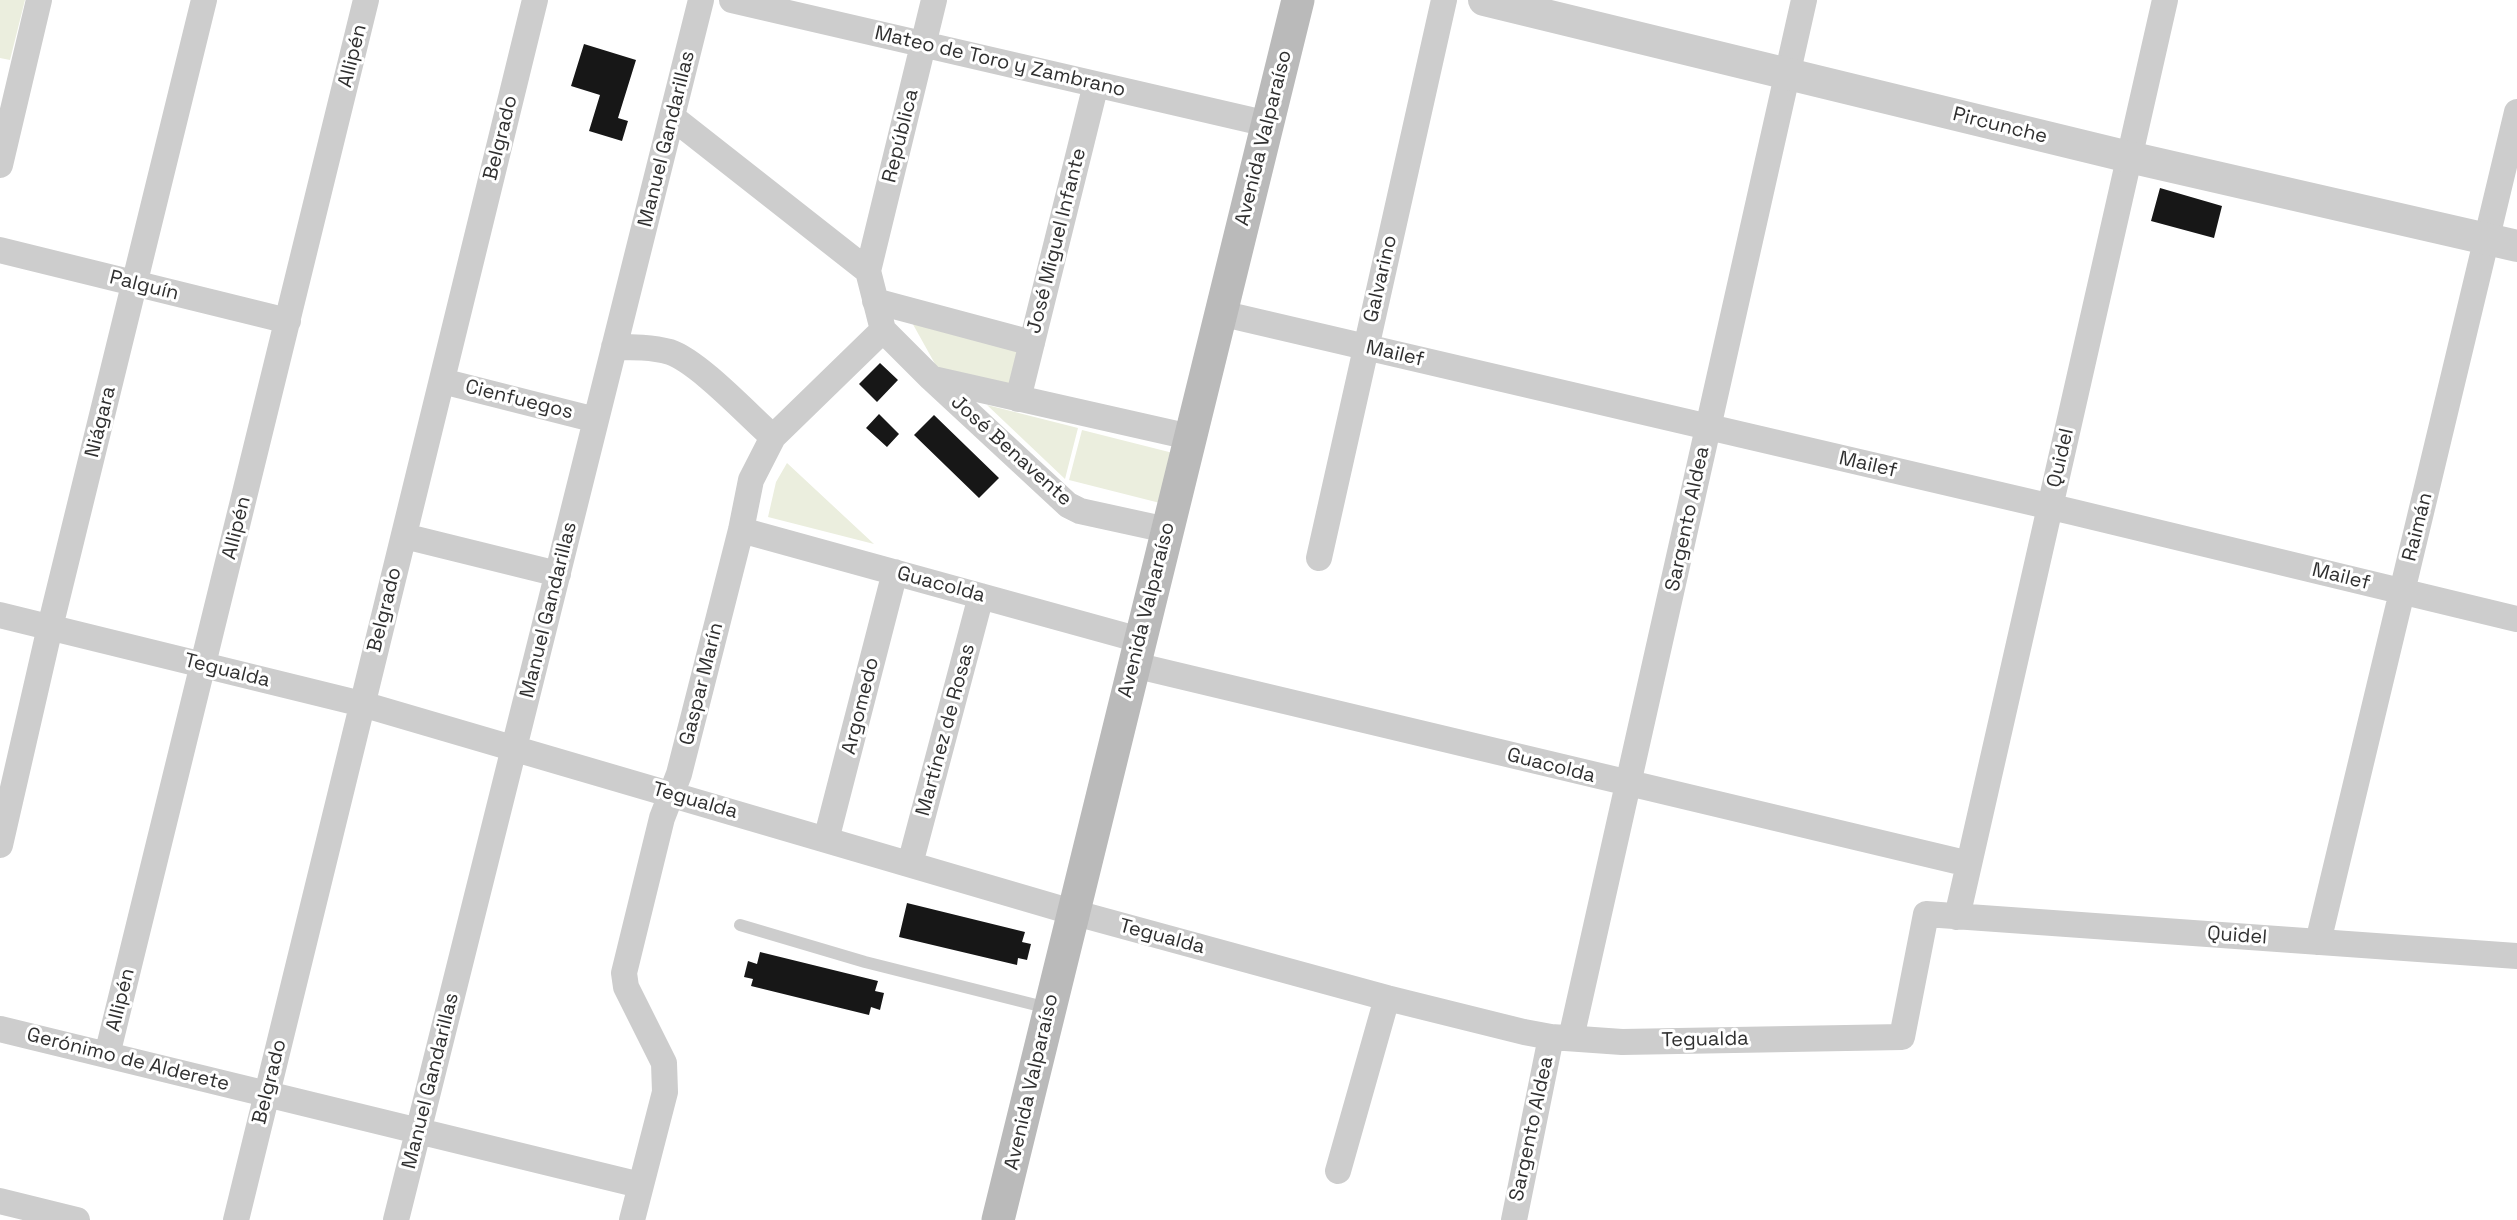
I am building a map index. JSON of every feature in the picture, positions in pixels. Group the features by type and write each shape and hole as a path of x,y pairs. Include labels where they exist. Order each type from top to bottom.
{"main road":[{"name":"Avenida Valparaíso","path":"999,1220 1072,912 1298,0"}],"street":[{"path":"0,165 39,0"},
{"name":"Niágara","path":"0,845 50,627 204,0"},
{"name":"Allipén","path":"107,1055 366,0"},
{"name":"Belgrado","path":"236,1220 535,0"},
{"name":"Manuel Gandarillas","path":"396,1220 701,0"},
{"name":"Mateo de Toro y Zambrano","path":"732,0 1268,124"},
{"name":"República","path":"868,272 934,0"},
{"name":"Galvarino","path":"1319,558 1444,0"},
{"name":"Pircunche","path":"1484,0 2129,157 2502,243"},
{"name":"Sargento Aldea","path":"1514,1220 1629,785 1804,0"},
{"name":"Quidel","path":"1957,916 2165,0"},
{"name":"José Miguel Infante","path":"1018,399 1096,84"},
{"name":"Raimán","path":"2318,942 2402,592 2502,243 2517,112"},
{"path":"672,117 868,272"},
{"name":"Palguín","path":"0,250 288,321"},
{"name":"José Benavente","path":"868,272 883,330 931,378 1068,505 1080,511 1167,530"},
{"path":"875,301 1032,343"},
{"name":"Mailef","path":"1220,313 2517,619"},
{"name":"Gaspar Marín","path":"640,1185 664,1092 665,1075 664,1063 626,987 624,974 662,818 679,774 752,480 773,437 883,330"},
{"path":"615,346 646,348 671,353 692,365 773,437"},
{"name":"José Benavente","path":"931,378 1190,437"},
{"name":"Cienfuegos","path":"442,381 596,420"},
{"name":"Guacolda","path":"741,530 981,596 1137,652 1629,785 1969,864"},
{"path":"404,536 558,574"},
{"name":"Argomedo","path":"826,840 895,572"},
{"name":"Martínez de Rosas","path":"910,864 981,596"},
{"name":"Tegualda","path":"0,615 362,704 1072,912 1387,998 1561,1038 1622,1042 1902,1037 1926,914"},
{"name":"Quidel","path":"1926,914 2517,956"},
{"path":"1338,1172 1387,998"},
{"name":"Gerónimo de Alderete","path":"0,1029 640,1185"},
{"path":"632,1220 640,1185"},
{"path":"0,1201 73,1220"}],"lane":[{"path":"740,926 875,964 1049,1008"}],"green space":[{"path":"0,0 25,0 10,60 0,58"},
{"path":"910,319 1032,350 1022,392 939,371"},
{"path":"987,405 1078,428 1065,479"},
{"path":"1082,430 1173,453 1160,503 1069,480"},
{"path":"787,463 874,544 768,517 776,482"}],"building":[{"path":"584,44 636,60 618,118 628,121 622,141 589,131 600,95 571,86"},
{"path":"2160,188 2222,206 2214,238 2151,221"},
{"path":"880,363 898,380 877,402 859,384"},
{"path":"879,414 899,434 887,447 866,428"},
{"path":"934,415 999,478 979,498 914,435"},
{"path":"907,903 1025,932 1022,942 1031,944 1027,960 1018,958 1017,965 899,937"},
{"path":"760,952 878,981 875,991 884,993 880,1010 871,1007 869,1015 751,986 753,979 744,977 748,961 757,964"}]}
